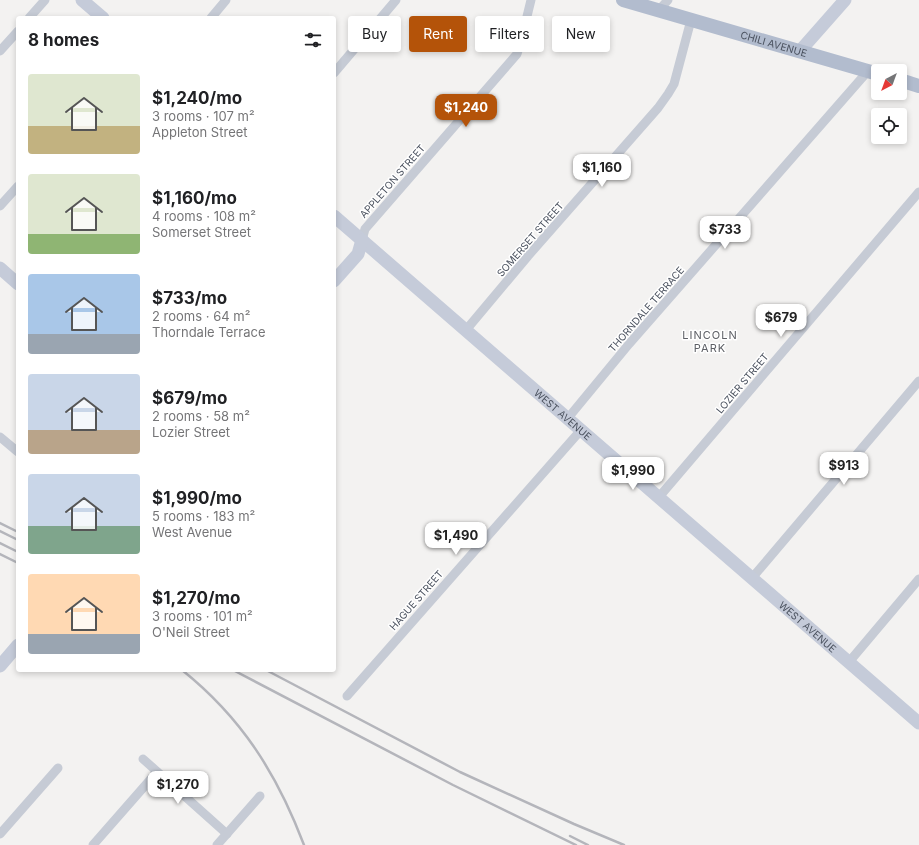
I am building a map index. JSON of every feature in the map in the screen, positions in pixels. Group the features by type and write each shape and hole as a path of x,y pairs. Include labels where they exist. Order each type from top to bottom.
{"main road":[{"path":"82,0 101,16"},
{"name":"CHILI AVENUE","path":"623,0 663,5 691,20 871,71"},
{"path":"800,51 845,0"},
{"path":"907,82 919,86"},
{"name":"WEST AVENUE","path":"336,218 919,723"},
{"path":"336,279 358,254 362,240"},
{"path":"0,268 16,282"},
{"path":"0,666 16,647"}],"street":[{"path":"31,16 45,0"},
{"path":"213,16 226,0"},
{"path":"336,71 396,0"},
{"name":"APPLETON STREET","path":"362,240 366,228 517,54 531,0"},
{"name":"SOMERSET STREET","path":"466,330 528,256 658,108 674,84 691,20"},
{"path":"0,52 16,33"},
{"name":"THORNDALE TERRACE","path":"568,418 630,344 871,74"},
{"path":"0,206 16,188"},
{"name":"LOZIER STREET","path":"659,497 919,192"},
{"path":"752,578 919,381"},
{"name":"HAGUE STREET","path":"347,696 581,430"},
{"path":"0,437 16,450"},
{"path":"849,662 919,579"},
{"path":"143,759 227,834"},
{"path":"0,834 58,768"},
{"path":"93,845 157,772"},
{"path":"217,845 260,796"}],"railway":[{"path":"0,523 16,531"},
{"path":"0,531 16,539"},
{"path":"0,543 16,551"},
{"path":"0,554 16,562"},
{"path":"184,672 223,708 255,749 282,794 304,845"},
{"path":"237,672 453,785 576,845"},
{"path":"270,672 460,772 624,845"},
{"path":"570,836 588,845"}],"district":[{"name":"LINCOLN PARK","path":"710,341"}]}
